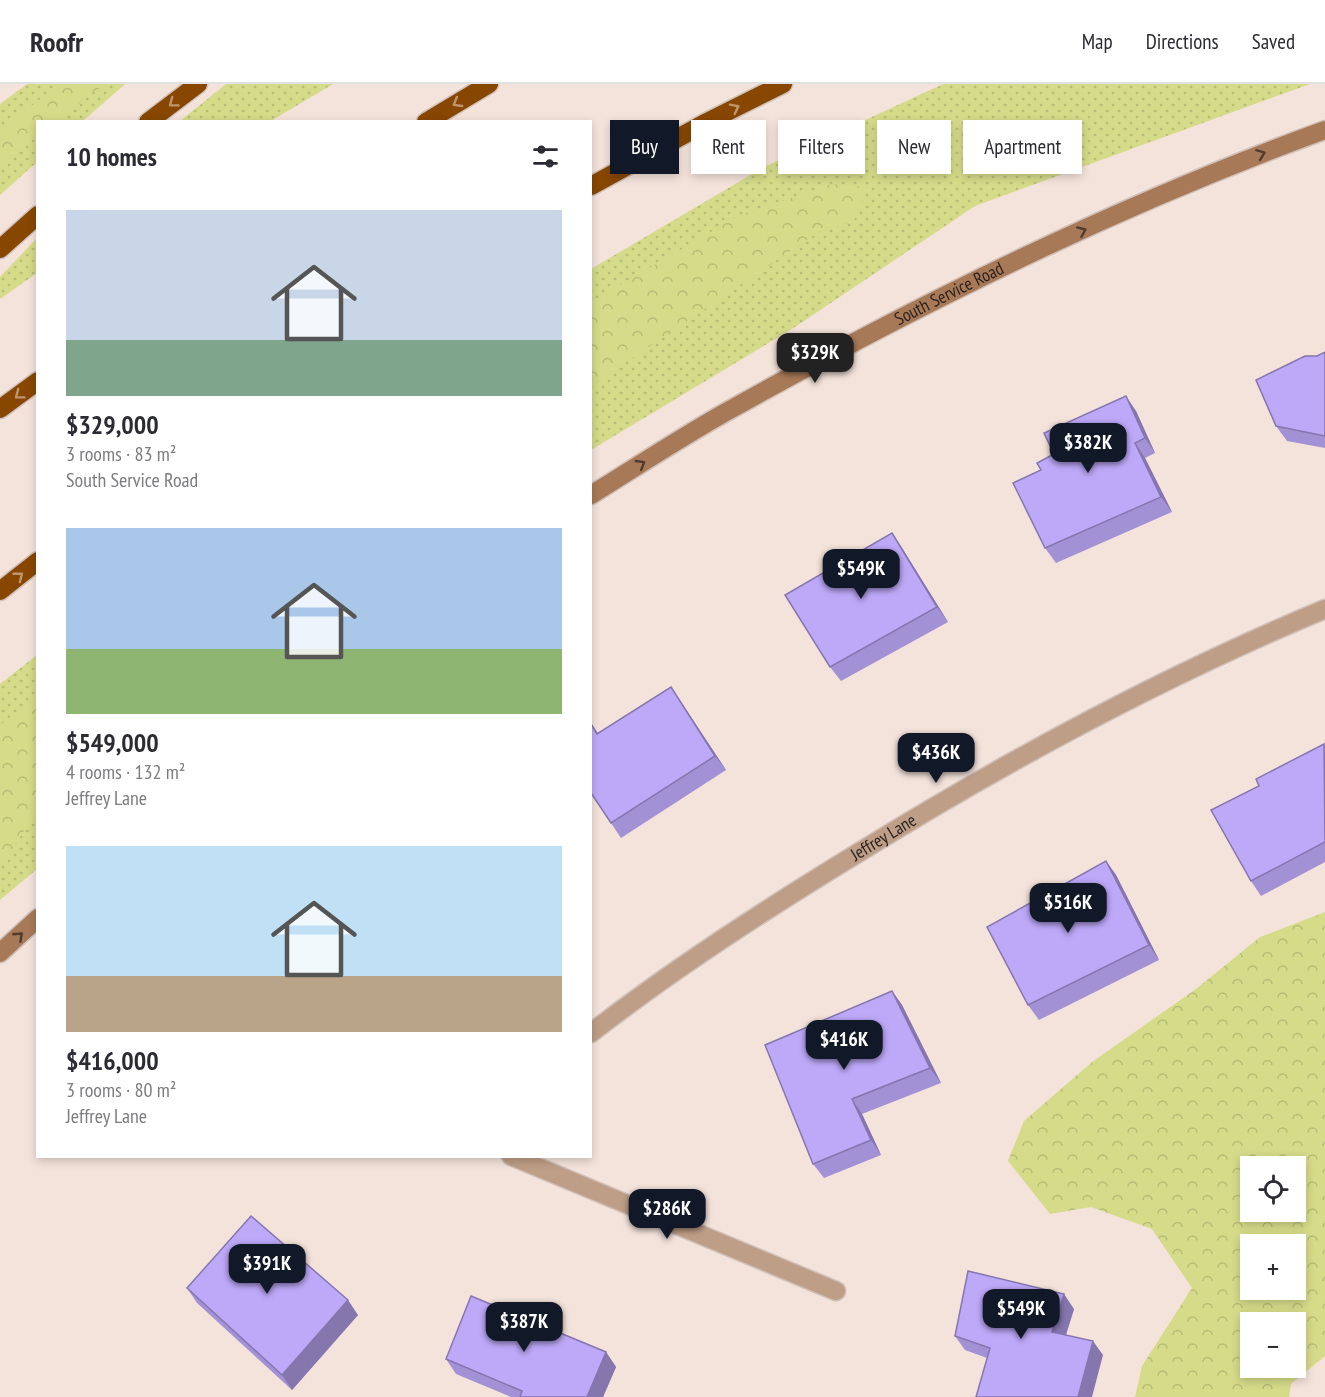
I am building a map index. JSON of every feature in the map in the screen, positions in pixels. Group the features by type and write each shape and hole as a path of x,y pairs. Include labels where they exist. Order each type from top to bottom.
{"highway":[{"path":"151,120 198,84"},
{"path":"429,120 489,84"},
{"path":"592,185 707,122 783,84"},
{"path":"0,249 36,217"},
{"path":"0,409 36,382"},
{"path":"0,591 36,563"}],"main road":[{"name":"South Service Road","path":"592,494 724,413 879,328 1029,255 1147,202 1260,154 1325,130"},
{"path":"0,953 36,920"}],"street":[{"name":"Jeffrey Lane","path":"592,1032 693,958 788,896 989,774 1169,679 1325,609"},
{"path":"517,1158 836,1291"}],"green space":[{"path":"27,84 125,84 84,120 36,120 36,163 0,195 0,104"},
{"path":"59,84 105,84 56,120 36,120 36,136 0,163 0,131"},
{"path":"226,84 333,84 273,120 181,120"},
{"path":"943,84 1310,84 1082,167 1082,120 963,120 963,174 1063,174 975,206 795,327 592,449 592,268 752,174 766,174 766,166 778,161 778,174 865,174 865,120"},
{"path":"832,184 868,187 854,221 820,231 592,385 592,301 740,215"},
{"path":"36,239 36,274 0,299 0,277"},
{"path":"36,656 36,870 0,900 0,684"},
{"path":"36,697 36,813 0,868 0,725"},
{"path":"1325,912 1325,1356 1306,1372 1306,1312 1240,1312 1240,1378 1298,1378 1291,1384 1289,1397 1135,1397 1142,1366 1192,1288 1152,1229 1091,1207 1050,1214 1008,1161 1024,1121 1092,1062 1196,989 1260,937"}],"building":[{"path":"1325,352 1325,436 1276,426 1256,380 1305,356 1317,356"},
{"path":"1126,396 1145,438 1135,443 1161,497 1045,548 1013,483 1041,470 1037,463 1054,454 1044,433"},
{"path":"892,533 937,607 830,667 785,595"},
{"path":"671,687 715,756 611,823 592,794 592,726 597,734"},
{"path":"1324,744 1325,842 1251,881 1211,810 1259,786 1256,779"},
{"path":"1106,861 1149,945 1028,1005 987,927"},
{"path":"892,991 930,1068 852,1099 871,1140 813,1164 765,1045"},
{"path":"251,1216 348,1300 282,1375 187,1288"},
{"path":"968,1271 1064,1294 1052,1332 1093,1341 1078,1397 976,1397 990,1348 955,1336"},
{"path":"471,1296 606,1352 587,1397 520,1397 522,1391 446,1359"}]}
